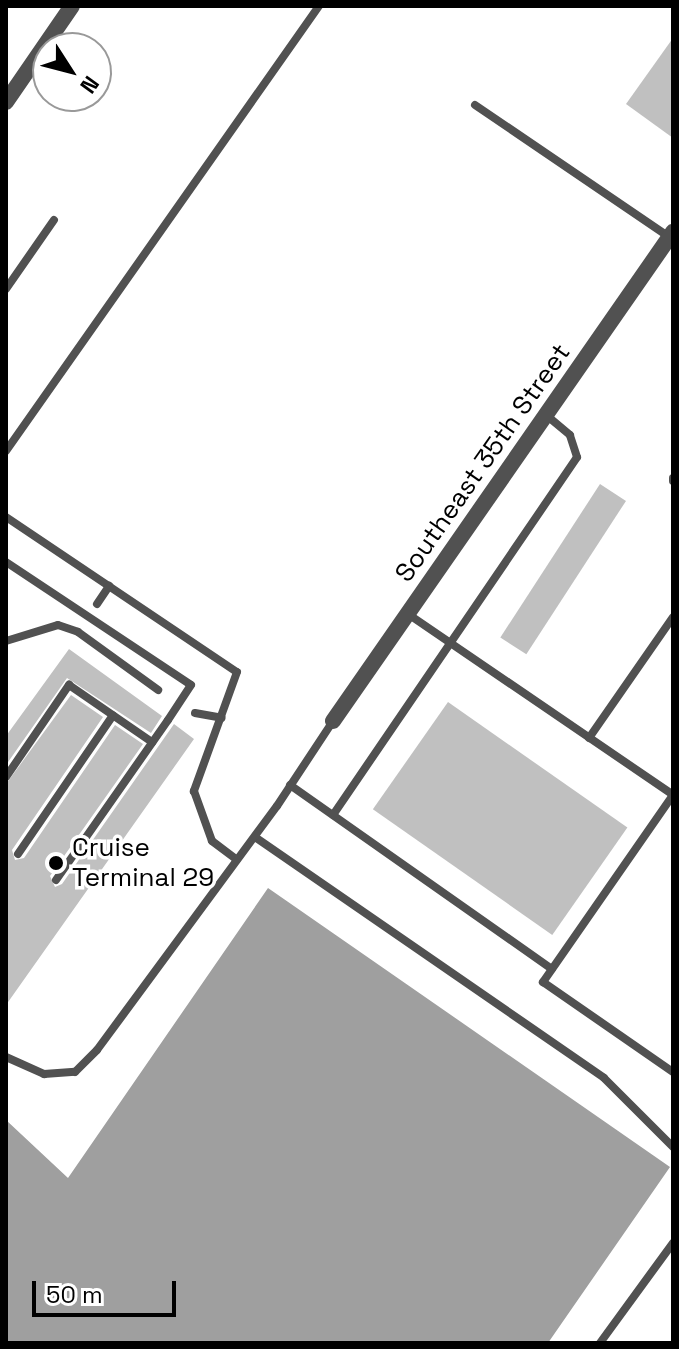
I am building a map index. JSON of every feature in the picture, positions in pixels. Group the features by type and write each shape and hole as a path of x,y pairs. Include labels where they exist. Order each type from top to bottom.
{"street":[{"path":"6,102 72,6"},
{"name":"Southeast 35th Street","path":"333,721 671,235"}],"lane":[{"path":"6,451 319,6"},
{"path":"475,105 671,235"},
{"path":"6,289 54,220"},
{"path":"333,815 577,457 570,435 546,415"},
{"path":"6,517 237,672 194,791 212,841 237,860"},
{"path":"6,562 191,685 56,880"},
{"path":"97,604 109,586"},
{"path":"408,614 673,795 543,982 673,1072"},
{"path":"589,738 673,617"},
{"path":"78,632 85,622"},
{"path":"6,641 58,625 78,632 158,690"},
{"path":"6,777 69,685 152,742"},
{"path":"195,713 222,718"},
{"path":"18,854 113,715"},
{"path":"6,1057 44,1074 75,1072 97,1050 255,837 333,721"},
{"path":"290,785 552,969"},
{"path":"255,837 604,1078 673,1147"},
{"path":"600,1343 673,1243"}],"shaded area":[{"path":"268,888 670,1167 548,1343 6,1343 6,1120 68,1178"}],"building":[{"path":"673,38 673,138 626,104"},
{"path":"600,484 626,501 526,654 500,637"},
{"path":"69,649 162,716 151,733 67,678 6,765 6,736"},
{"name":"Cruise Terminal 29","path":"71,695 103,717 12,850 15,860 24,858 115,725 143,744 50,876 55,887 62,884 174,724 194,739 6,1005 6,784"},
{"path":"448,702 627,828 552,935 373,809"}],"place":[{"name":"Cruise Terminal 29","path":"56,863"}]}
